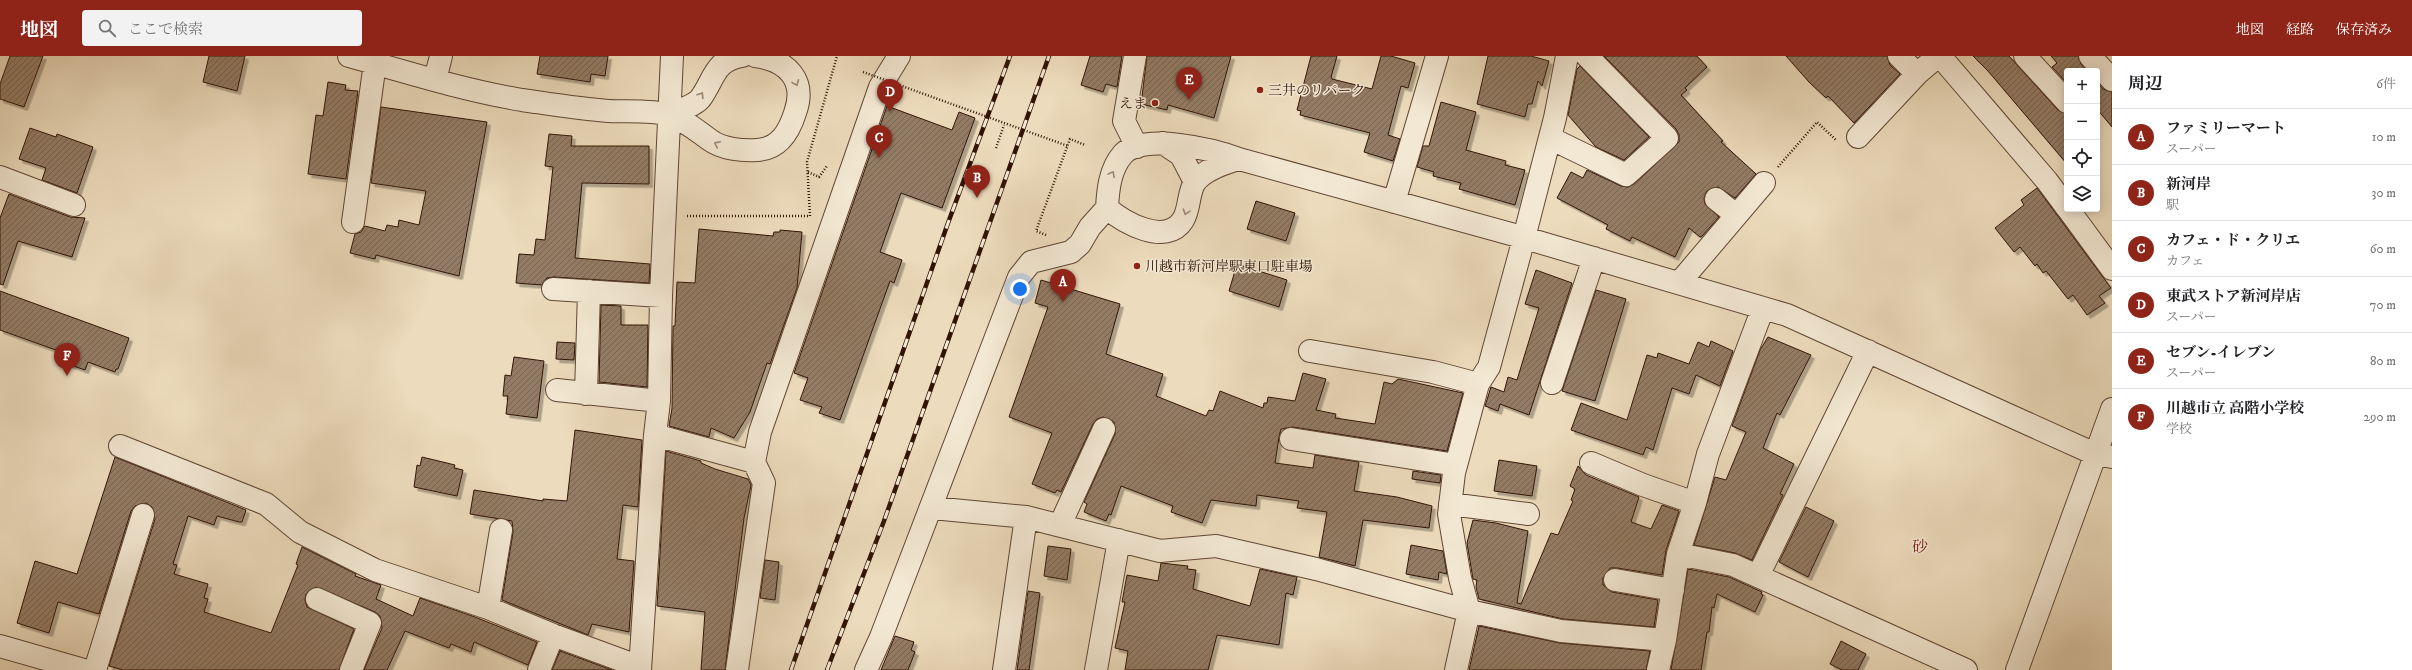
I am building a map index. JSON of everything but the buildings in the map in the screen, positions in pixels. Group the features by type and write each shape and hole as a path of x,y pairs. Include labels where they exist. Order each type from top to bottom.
{"street":[{"path":"349,56 435,80 521,99 598,110 669,115 700,130 710,140 722,146 757,150 770,148 782,140 791,125 799,104 799,87 793,75 782,64 770,58 754,56"},
{"path":"435,80 441,56"},
{"path":"120,446 266,504 300,532 375,570 488,608 553,635 640,668 655,435 660,401 661,296 672,56"},
{"path":"669,115 699,100 720,65 733,58 742,56"},
{"path":"737,670 764,483 754,462 760,432 880,87 899,56"},
{"path":"1135,56 1124,121 1137,147"},
{"path":"1394,202 1437,56"},
{"path":"1456,670 1469,611 1460,578 1448,514 1456,465 1478,384 1489,367 1550,138 1567,56"},
{"path":"1550,138 1626,175 1667,138 1588,56"},
{"path":"1899,56 1917,74"},
{"path":"1858,137 1917,74 1939,56 2047,181 2064,205"},
{"path":"2090,56 2112,80"},
{"path":"2032,58 2064,98"},
{"path":"353,222 375,63"},
{"path":"1163,143 1181,155 1195,182"},
{"path":"866,670 881,637 932,508 1023,270 1031,262 1071,252 1080,244 1090,227 1107,208 1109,180 1124,153 1137,147 1163,143 1215,150 1239,159 1524,238 1787,315 2103,456"},
{"path":"1107,208 1122,221 1147,230 1164,231 1175,228 1183,220 1195,182 1209,171 1239,159"},
{"path":"0,177 74,205"},
{"path":"1679,283 1764,183"},
{"path":"1716,199 1736,215"},
{"path":"2069,212 2112,269"},
{"path":"1552,383 1594,258"},
{"path":"553,289 661,296"},
{"path":"586,394 589,291"},
{"path":"1658,670 1665,640 1678,554 1695,503 1708,454 1763,308"},
{"path":"1310,351 1433,372 1478,384"},
{"path":"1758,576 1868,351"},
{"path":"558,390 660,401"},
{"path":"2017,670 2103,456 2112,409"},
{"path":"1060,525 1104,429"},
{"path":"655,435 754,462"},
{"path":"1291,439 1456,465"},
{"path":"1591,463 1642,486 1695,503"},
{"path":"1450,504 1528,514"},
{"path":"932,508 1026,517 1160,551 1216,546 1316,569 1469,611 1561,631 1665,640"},
{"path":"95,670 143,515"},
{"path":"1004,670 1026,517"},
{"path":"488,608 500,530"},
{"path":"1096,670 1119,540"},
{"path":"1678,554 1733,565 1966,670"},
{"path":"1615,580 1673,590"},
{"path":"317,600 370,623 351,670"},
{"path":"539,670 553,635"},
{"path":"0,646 57,666 84,670"}],"path":[{"path":"863,72 1068,146"},
{"path":"1764,183 1817,122 1846,149 1858,137"},
{"path":"996,148 1004,124"},
{"path":"1036,231 1070,139 1085,146"},
{"path":"808,172 819,177 828,166"}],"railway":[{"path":"791,670 948,223 1010,56"},
{"path":"827,670 884,521 1049,56"}],"place":[{"name":"三井のリパーク","path":"1260,90"},
{"name":"セブン-イレブン","path":"1189,100"},
{"name":"えま","path":"1155,103"},
{"name":"東武ストア新河岸店","path":"890,112"},
{"name":"カフェ・ド・クリエ","path":"879,158"},
{"name":"新河岸","path":"977,198"},
{"name":"川越市新河岸駅東口駐車場","path":"1137,266"},
{"name":"ファミリーマート","path":"1063,302"},
{"name":"川越市立 高階小学校","path":"67,376"}],"district":[{"name":"砂","path":"1920,546"}]}
